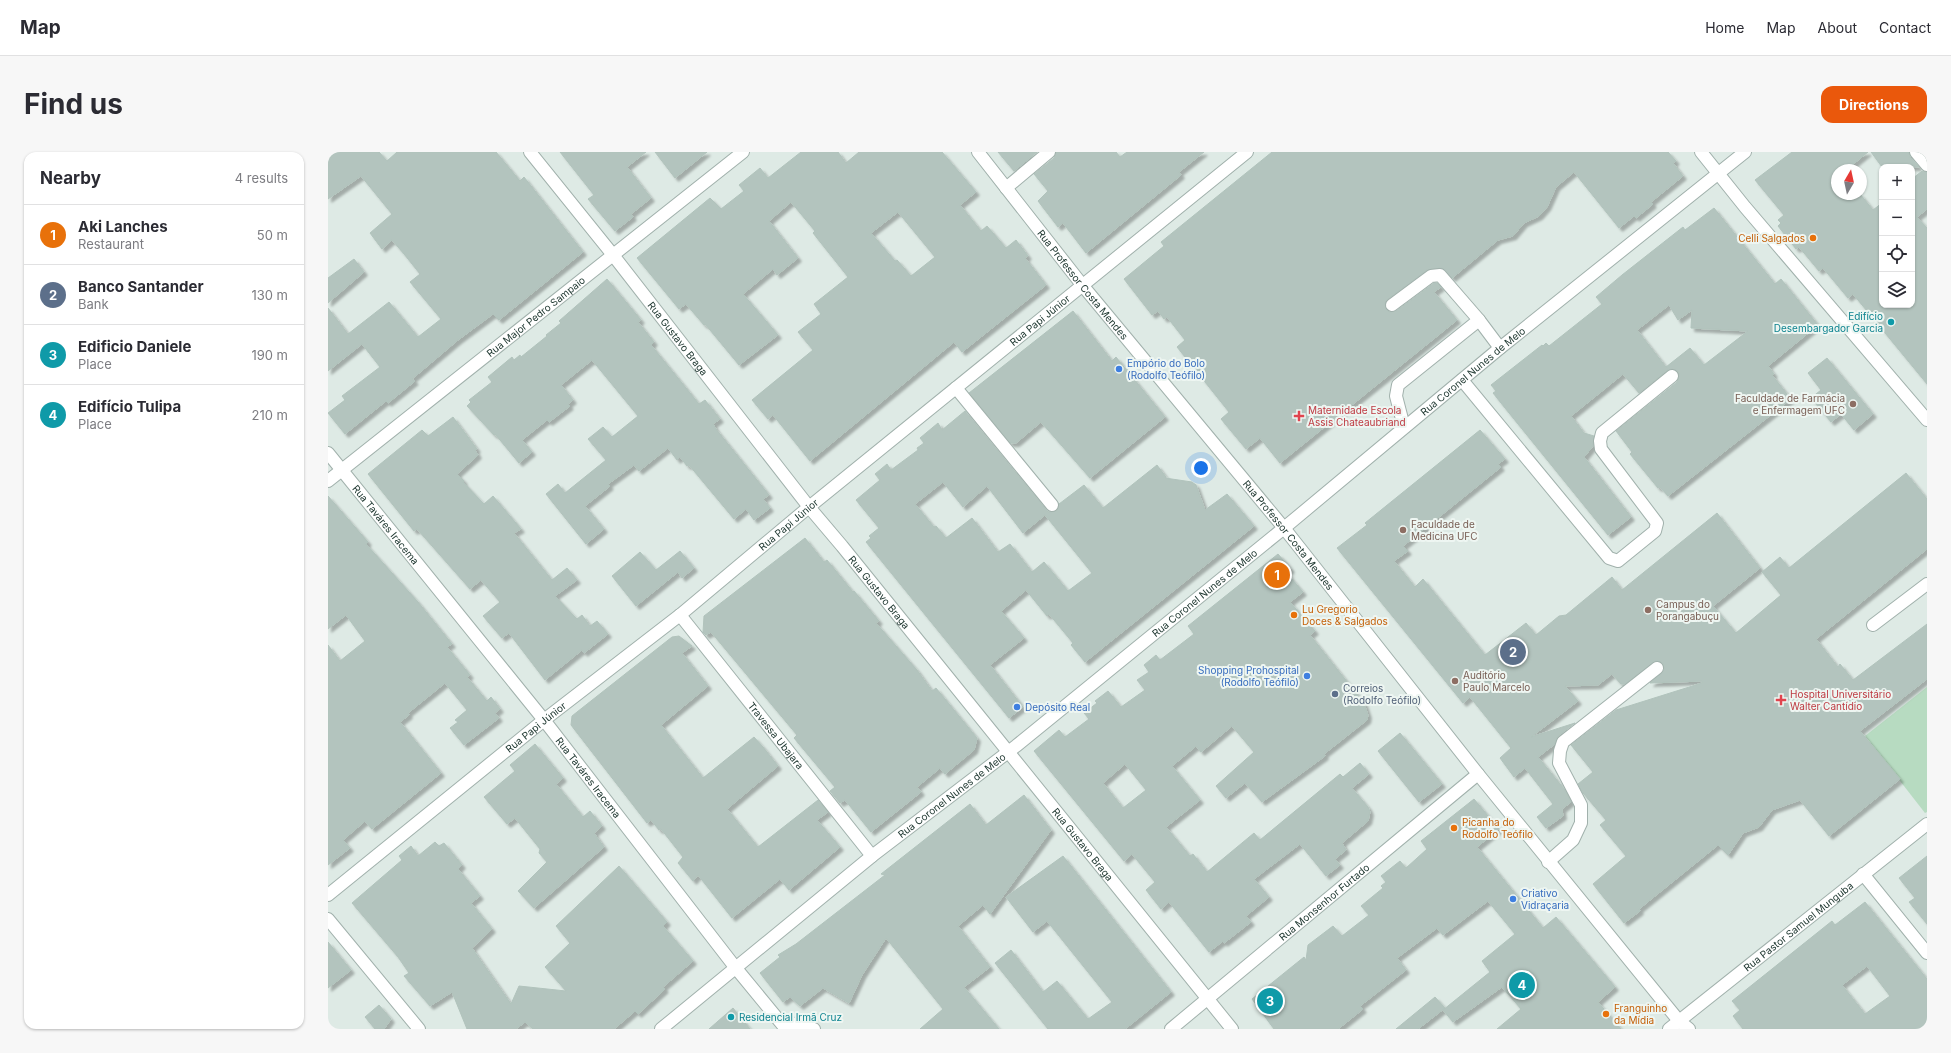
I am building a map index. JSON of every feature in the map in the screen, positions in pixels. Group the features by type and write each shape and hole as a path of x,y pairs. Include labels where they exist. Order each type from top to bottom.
{"street":[{"name":"Rua Gustavo Braga","path":"530,152 613,255 809,507 1232,1029"},
{"name":"Rua Professor Costa Mendes","path":"978,152 1083,286 1284,528 1548,862 1679,1021 1689,1029"},
{"path":"1006,188 1049,152"},
{"name":"Rua Papi Júnior","path":"328,895 544,720 680,615 809,507 1247,152"},
{"path":"1701,152 1927,420"},
{"name":"Rua Coronel Nunes de Melo","path":"661,1029 872,856 1008,752 1284,528 1500,348 1745,152"},
{"path":"1916,152 1927,165"},
{"name":"Rua Major Pedro Sampaio","path":"328,481 613,255 738,153"},
{"path":"1392,305 1431,276 1437,275 1442,277 1479,320 1500,348"},
{"path":"1404,427 1396,396 1398,385 1479,320"},
{"path":"1462,380 1609,558 1618,561 1655,531 1657,523 1601,450 1600,437 1602,433 1672,376"},
{"path":"956,388 1052,505"},
{"name":"Rua Taváres Iracema","path":"328,453 544,720 735,967 782,1025"},
{"path":"1874,625 1927,584"},
{"name":"Travessa Ubajara","path":"680,615 872,856"},
{"path":"1548,862 1573,840 1581,823 1581,805 1559,763 1563,742 1657,668"},
{"name":"Rua Monsenhor Furtado","path":"1171,1029 1478,774"},
{"name":"Rua Pastor Samuel Munguba","path":"1669,1029 1927,824"},
{"path":"1863,874 1927,953"},
{"path":"328,919 418,1029"},
{"path":"782,1025 814,1029"}],"green space":[{"path":"1927,687 1927,812 1925,813 1865,736"}],"building":[{"path":"328,152 379,152 387,161 397,152 496,152 520,181 524,177 583,252 499,320 493,314 458,340 412,379 415,381 388,403 386,401 345,434 328,413 345,400 342,396 380,367 362,344 328,371 328,308 348,334 389,302 418,337 441,319 410,282 420,274 404,254 392,240 382,249 370,233 392,214 361,176 328,199"},
{"path":"560,152 646,152 627,167 651,198 631,214 633,217 615,231 588,199 594,195"},
{"path":"655,152 707,152 675,178"},
{"path":"801,152 838,152 846,163 859,152 942,152 976,192 960,205 981,231 987,226 1006,248 1016,240 1028,256 1025,258 1046,285 962,352 954,342 810,461 773,415 768,419 752,400 813,350 798,332 821,314 814,304 848,277 813,233 815,231 791,202 769,221 798,258 777,275 773,269 743,294 778,335 739,365 705,324 704,325 686,304 679,309 637,258 710,198 721,209 744,191 739,185 760,168 768,178","holes":["898,212 935,257 911,276 897,260 895,261 871,233"]},
{"path":"998,152 1037,152 1014,171"},
{"path":"1056,152 1116,152 1120,157 1127,152 1204,152 1179,172 1181,175 1086,253 1063,223 1058,227 1038,201 1048,191 1034,174 1054,158"},
{"path":"1272,152 1668,152 1676,161 1673,163 1683,176 1651,202 1653,204 1636,218 1634,216 1619,228 1574,172 1556,187 1547,207 1539,216 1524,223 1513,236 1498,240 1452,278 1442,268 1427,270 1388,299 1385,302 1386,309 1389,312 1396,311 1434,283 1437,283 1441,287 1434,292 1457,320 1280,463 1260,438 1246,449 1221,419 1229,412 1177,347 1185,340 1167,317 1164,319 1158,311 1152,315 1124,279 1164,246 1161,242"},
{"path":"1792,152 1868,152 1853,164 1831,164 1831,200 1865,200 1873,210 1879,205 1879,308 1915,308 1915,177 1922,171 1927,172 1927,209 1917,217 1927,228 1927,384 1853,294 1848,298 1823,268 1819,271 1799,247 1796,249 1778,226 1781,223 1778,220 1784,215 1755,180"},
{"path":"1871,152 1909,152 1910,157 1919,167 1915,167 1915,164 1880,164"},
{"path":"1714,208 1775,284 1781,279 1818,325 1768,366 1774,374 1772,375 1791,399 1668,496 1660,487 1658,488 1630,454 1632,452 1616,431 1677,382 1679,375 1678,371 1671,369 1668,370 1639,393 1623,374 1571,416 1584,433 1594,436 1593,446 1584,457 1631,517 1608,535 1493,393 1496,391 1491,385 1542,345 1543,346 1546,343 1549,346 1602,304 1596,297 1683,227 1685,230","holes":["1669,305 1678,320 1692,310 1691,328 1748,331 1704,365 1690,348 1666,367 1637,330"]},
{"path":"354,259 364,272 328,303 328,278"},
{"path":"607,279 641,320 638,322 654,342 651,345 699,404 705,400 720,419 713,424 716,429 769,495 763,499 770,508 754,520 746,509 734,519 689,465 687,466 680,457 677,460 668,448 639,471 634,465 608,484 610,486 585,506 604,529 586,544 546,494 558,484 565,493 606,460 588,439 603,427 612,437 638,416 592,360 561,385 573,400 568,404 570,406 549,422 547,420 522,440 532,452 519,463 495,434 494,435 467,406 471,402 469,400 492,382 488,377 512,357 514,360 520,355 521,357 547,336 546,335 561,323 559,321"},
{"path":"1073,311 1112,361 1116,357 1165,417 1090,478 1041,422 1016,443 1010,443 969,393"},
{"path":"1827,358 1873,414 1854,430 1841,414 1831,422 1811,398 1821,390 1808,373"},
{"path":"965,411 1048,512 1056,511 1059,504 1084,485 1103,508 1157,465 1166,477 1165,478 1192,482 1196,485 1205,510 1227,494 1254,526 1085,662 1071,645 1073,643 1049,614 1047,616 1026,590 1001,611 1024,638 990,665 1023,707 1009,718 866,542 871,538 869,536 879,528 856,500 880,480 875,474 887,464 891,470 918,450 917,448 924,443 920,438 938,423 942,430","holes":["943,482 963,507 987,486 1023,533 1045,515 1092,573 1068,591 1044,562 1032,572 1010,544 998,552 972,518 946,538 936,526 934,527 915,504"]},
{"path":"453,417 477,449 475,450 478,455 457,474 484,504 493,496 521,529 514,533 552,580 567,568 577,580 555,596 577,619 582,615 590,626 597,621 608,634 584,653 582,650 545,680 509,633 502,638 483,616 500,602 481,580 470,589 417,529 414,531 368,474 422,430 428,436"},
{"path":"1480,430 1505,459 1498,464 1501,467 1403,546 1408,551 1394,561 1415,587 1423,579 1485,655 1526,623 1536,635 1559,616 1566,615 1612,577 1622,590 1717,513 1760,568 1713,606 1736,633 1781,595 1762,572 1780,557 1789,568 1906,473 1927,499 1927,549 1816,639 1838,667 1840,664 1853,680 1927,624 1927,679 1860,731 1900,779 1829,836 1800,800 1772,810 1759,827 1743,833 1728,855 1718,845 1624,923 1593,884 1626,856 1600,825 1606,820 1583,793 1578,784 1593,772 1571,745 1616,710 1702,683 1702,681 1650,683 1664,670 1663,663 1656,661 1625,684 1621,684 1612,674 1598,685 1565,686 1578,701 1531,737 1575,723 1558,736 1555,744 1538,757 1565,790 1571,802 1562,809 1563,816 1546,828 1537,817 1553,804 1525,768 1514,777 1500,758 1511,748 1470,697 1463,703 1337,548 1367,525 1365,523"},
{"path":"328,496 368,542 366,544 418,602 452,644 447,647 470,675 467,677 487,701 491,697 500,709 495,713 499,718 464,745 450,728 458,722 455,720 467,710 445,683 408,713 409,715 400,722 441,773 372,829 365,821 343,840 350,848 328,865 328,645 340,661 365,641 346,615 328,629"},
{"path":"805,538 824,562 827,560 879,621 876,623 917,670 932,691 936,688 977,738 974,750 945,774 940,768 917,787 921,792 871,832 845,800 840,803 830,791 835,787 794,738 797,735 711,632 706,635 703,632 704,616"},
{"path":"680,551 694,568 682,578 678,572 636,606 612,576 640,552 656,570"},
{"path":"1278,554 1291,569 1286,572 1303,592 1290,602 1315,631 1310,635 1364,703 1368,715 1367,720 1324,754 1325,756 1262,802 1245,783 1226,798 1216,786 1254,752 1232,726 1201,752 1196,746 1172,766 1200,800 1166,827 1190,856 1193,854 1207,872 1254,833 1260,840 1340,774 1343,777 1360,763 1369,774 1352,788 1368,807 1370,812 1368,821 1342,843 1346,850 1335,859 1340,865 1326,876 1300,844 1254,879 1269,897 1246,916 1251,922 1224,943 1223,941 1209,952 1169,902 1161,909 1146,890 1155,882 1132,854 1124,861 1034,751 1059,730 1065,737 1089,719 1084,713 1097,703 1095,701 1108,691 1121,707 1145,690 1137,680 1149,672 1144,665 1156,655 1160,660 1194,634 1188,626","holes":["1125,764 1146,790 1123,808 1103,783"]},
{"path":"679,636 692,646 682,653 708,686 661,725 703,778 754,737 763,747 778,766 727,809 758,847 818,800 828,812 817,820 840,847 789,890 780,879 732,918 698,875 693,881 678,863 683,857 661,829 659,830 651,820 647,823 571,725 572,716 672,637"},
{"path":"1400,733 1442,784 1419,802 1378,751"},
{"path":"535,744 563,778 556,784 583,817 590,811 602,826 594,833 604,847 534,908 518,891 547,862 539,853 540,849 515,818 507,824 484,797 515,771 510,765"},
{"path":"1024,795 1051,830 990,914 983,905 958,926 990,967 964,987 999,1029 920,1029 943,1009 886,938 862,975 849,1003 823,988 800,1006 790,997 783,1002 760,973 780,957 778,955 796,944 885,875 881,874 970,804 986,825"},
{"path":"1474,799 1499,829 1477,847 1543,928 1556,917 1615,987 1598,1002 1621,1029 1497,1029 1521,1009 1502,987 1453,1022 1443,1010 1490,972 1482,961 1515,934 1488,901 1443,935 1437,928 1397,958 1406,970 1360,1006 1363,1009 1338,1029 1274,1029 1252,999 1304,957 1306,960 1308,945 1333,926 1342,936 1369,915 1361,906 1383,888 1381,886 1386,882 1381,876 1400,861 1406,868 1427,849 1421,841"},
{"path":"435,842 439,846 444,843 462,865 458,869 480,896 471,903 492,929 472,948 511,1004 519,986 566,991 545,967 570,943 556,926 619,866 667,922 663,926 693,961 663,987 665,989 638,1014 635,1011 614,1029 533,1029 525,1022 516,1029 467,1029 452,992 430,1006 404,976 409,973 398,957 352,903 402,860 399,856 411,846 418,856"},
{"path":"1063,856 1171,992 1125,1029 1048,1029 995,963 1011,950 1043,992 1057,981 1088,1019 1112,1002 1047,921 1033,932 1006,897"},
{"path":"1927,856 1927,924 1909,902 1915,898 1899,878"},
{"path":"1865,902 1927,979 1927,1029 1743,1029 1733,1016 1740,1010 1732,1001 1832,921 1835,925","holes":["1867,966 1890,996 1865,1014 1842,985"]},
{"path":"328,942 351,970 328,988"},
{"path":"1435,997 1445,1008 1418,1029 1396,1029"},
{"path":"379,1005 391,1019 384,1029 375,1029 365,1017"},
{"name":"Residencial Irmã Cruz","path":"733,1008 750,1029 709,1029"}],"place":[{"name":"Celli Salgados","path":"1813,238"},
{"name":"Edifício Desembargador Garcia","path":"1891,322"},
{"name":"Empório do Bolo (Rodolfo Teófilo)","path":"1119,369"},
{"name":"Faculdade de Farmácia e Enfermagem UFC","path":"1853,404"},
{"name":"Maternidade Escola Assis Chateaubriand","path":"1299,416"},
{"name":"Faculdade de Medicina UFC","path":"1403,530"},
{"name":"Aki Lanches","path":"1277,575"},
{"name":"Campus do Porangabuçu","path":"1648,610"},
{"name":"Lu Gregorio Doces & Salgados","path":"1294,615"},
{"name":"Banco Santander","path":"1513,652"},
{"name":"Shopping Prohospital (Rodolfo Teófilo)","path":"1307,676"},
{"name":"Auditório Paulo Marcelo","path":"1455,681"},
{"name":"Correios (Rodolfo Teófilo)","path":"1335,694"},
{"name":"Hospital Universitário Walter Cantídio","path":"1781,700"},
{"name":"Depósito Real","path":"1017,707"},
{"name":"Picanha do Rodolfo Teófilo","path":"1454,828"},
{"name":"Criativo Vidraçaria","path":"1513,899"},
{"name":"Edifício Tulipa","path":"1522,985"},
{"name":"Edificio Daniele","path":"1270,1001"},
{"name":"Franguinho da Mídia","path":"1606,1014"},
{"name":"Residencial Irmã Cruz","path":"731,1017"}]}
